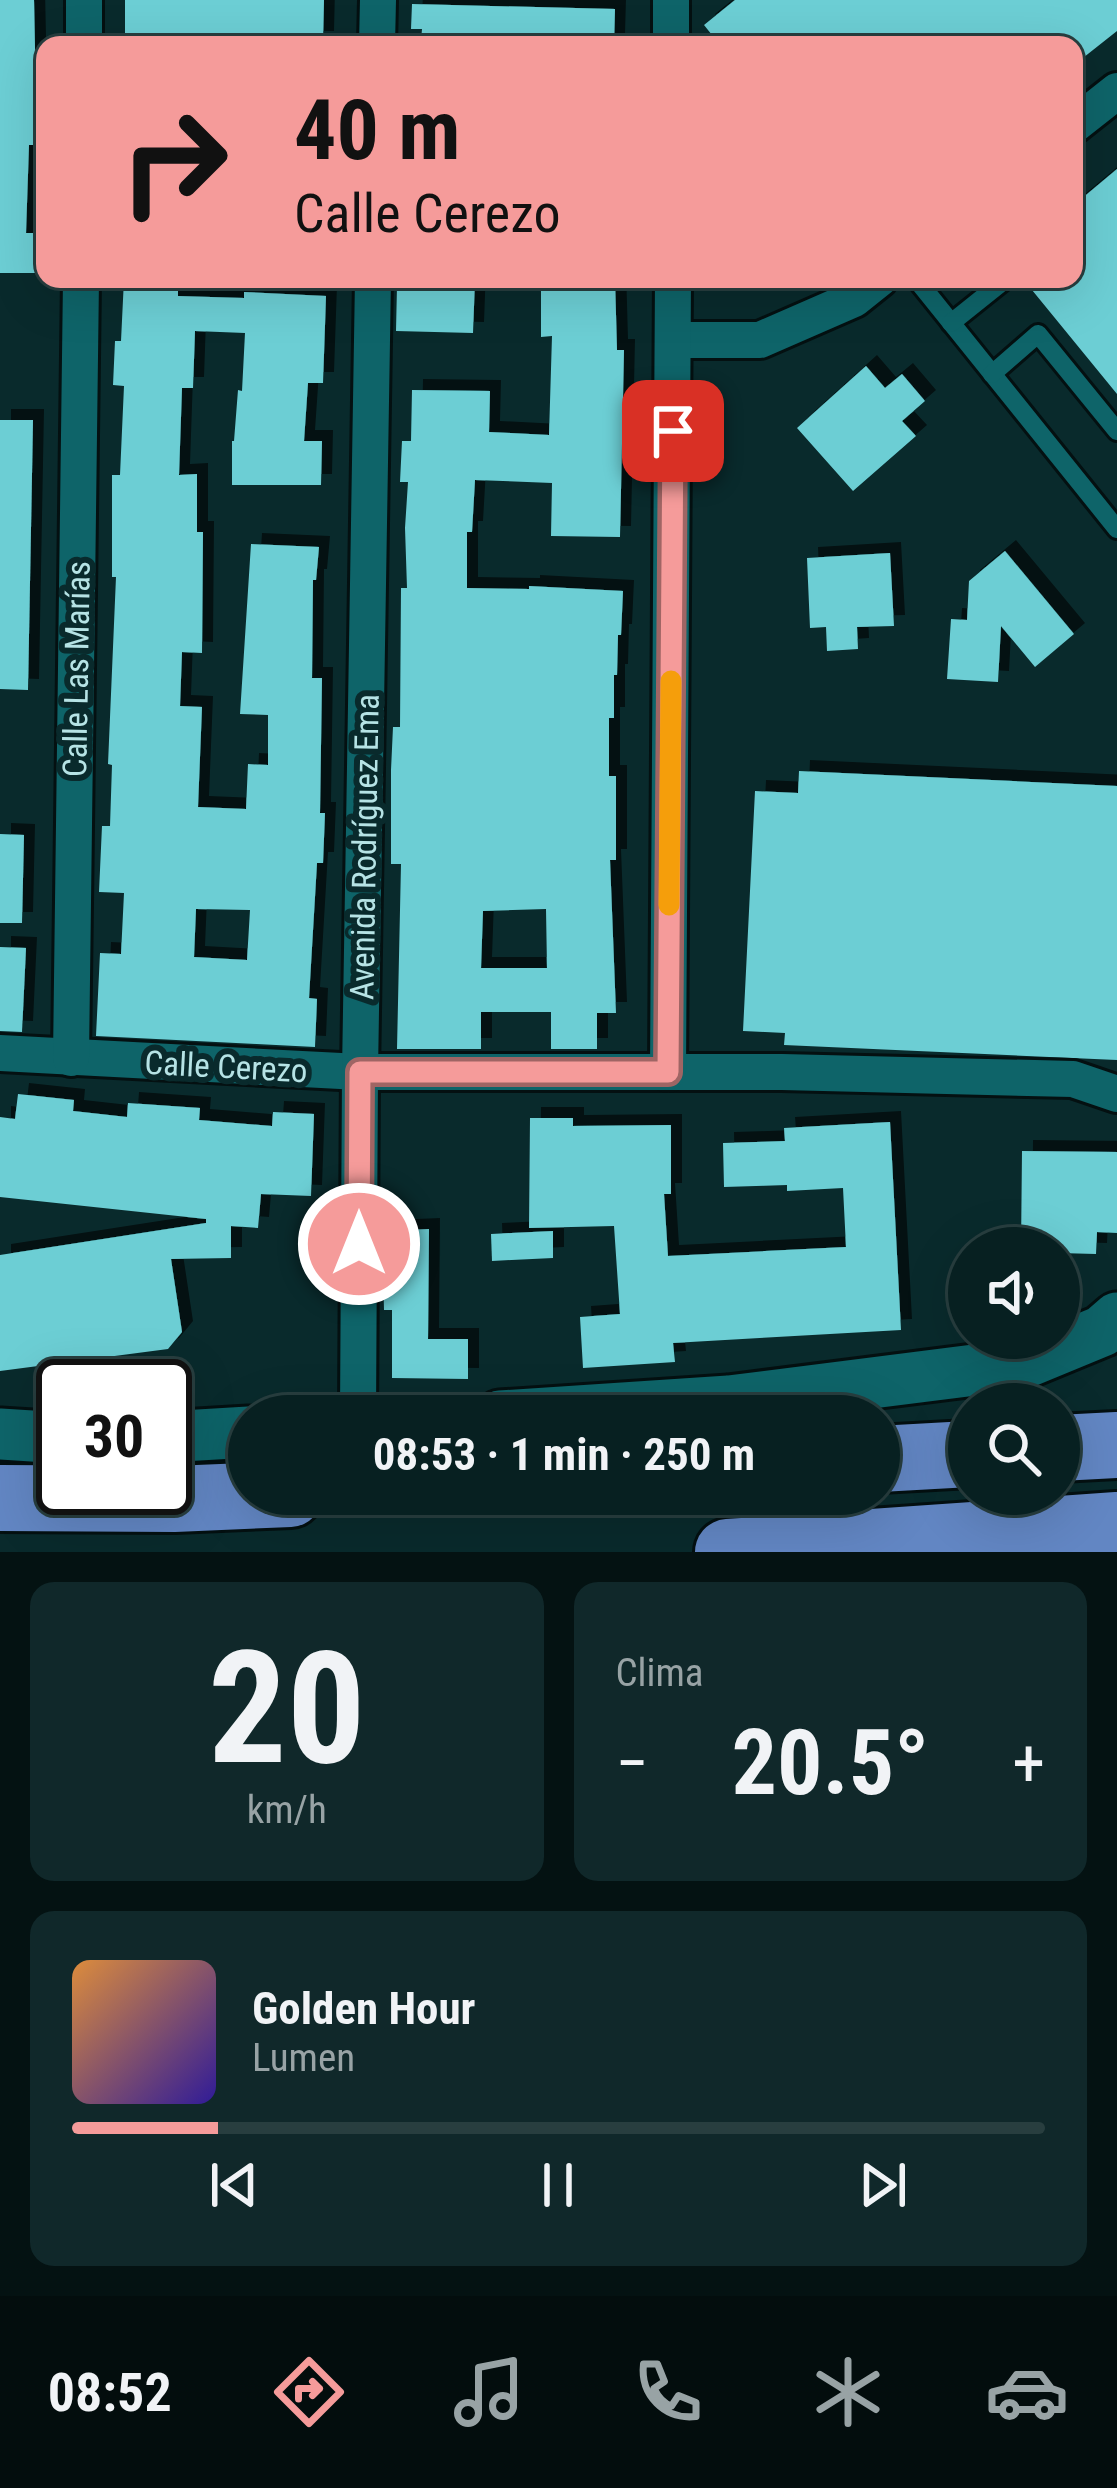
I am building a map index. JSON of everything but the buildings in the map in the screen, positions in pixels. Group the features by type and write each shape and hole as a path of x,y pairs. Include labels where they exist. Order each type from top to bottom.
{"highway":[{"path":"1080,1447 1117,1445"},
{"path":"900,1459 948,1455"},
{"path":"0,1498 228,1496"},
{"path":"728,1552 1117,1525"}],"street":[{"path":"84,36 85,0"},
{"path":"377,36 378,0"},
{"path":"670,0 671,36"},
{"path":"1083,118 1117,92"},
{"name":"Calle Las Marías","path":"71,1058 81,288"},
{"name":"Avenida Rodríguez Ema","path":"358,1395 373,288"},
{"path":"668,1072 673,288"},
{"path":"674,340 760,340 867,288"},
{"name":"Calle Cerezo","path":"0,1053 360,1072 782,1072 1072,1079 1117,1094"},
{"path":"777,1395 1022,1364 1102,1331 1117,1318"},
{"path":"192,1435 228,1433"},
{"path":"0,1434 36,1436"}],"lane":[{"path":"923,288 1117,529"},
{"path":"951,323 995,288"},
{"path":"992,374 1038,334 1117,431"}],"slow traffic":[{"path":"669,905 671,681"}],"route":[{"path":"359,1244 360,1072 668,1072 673,431"}]}
